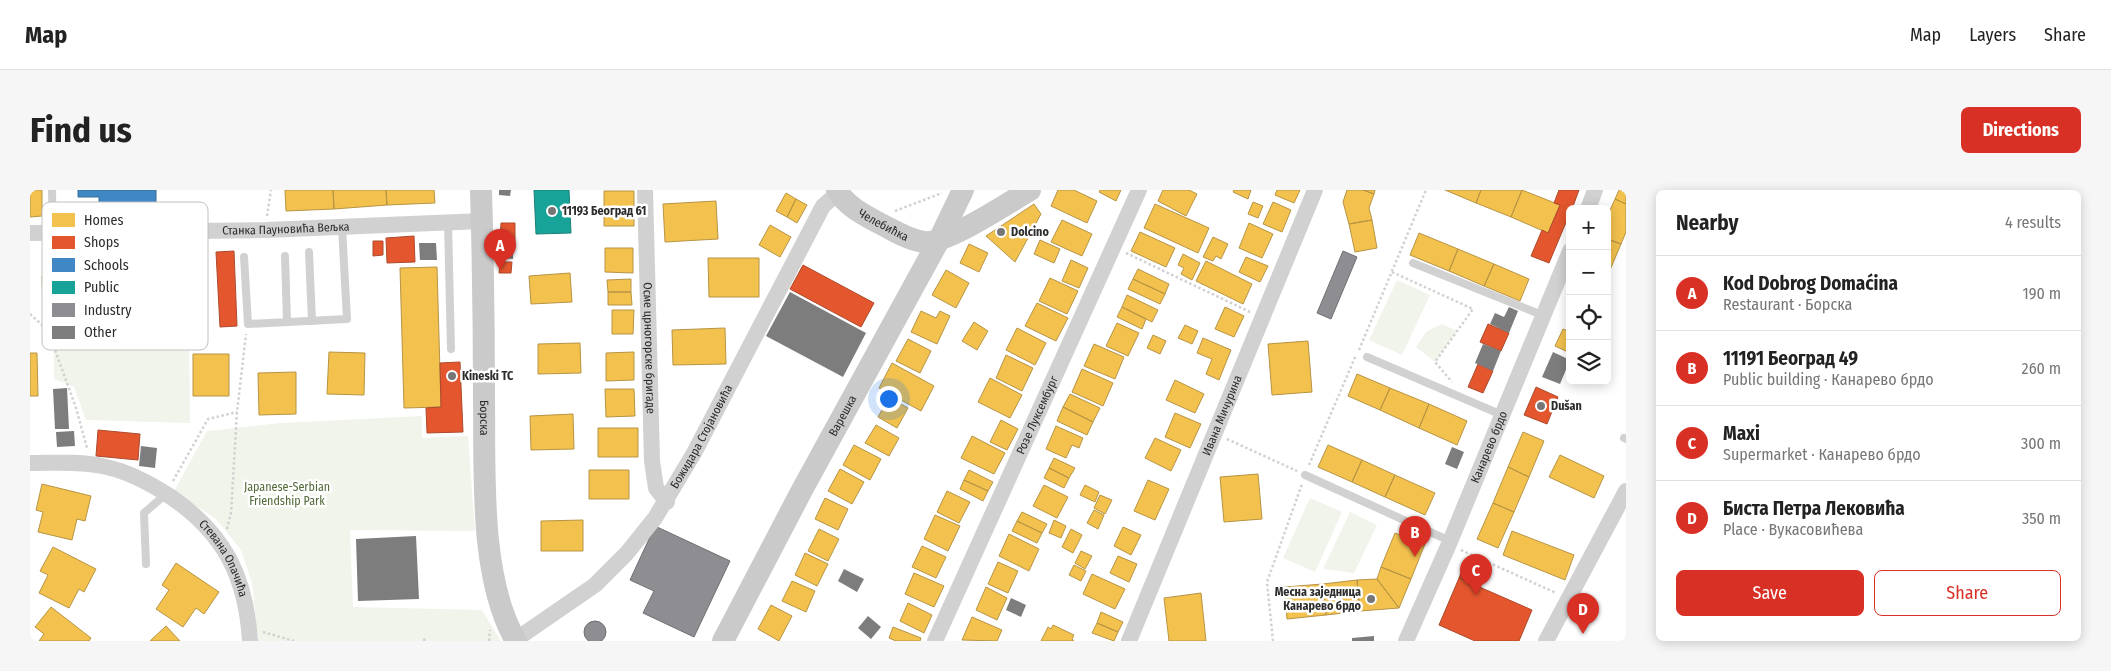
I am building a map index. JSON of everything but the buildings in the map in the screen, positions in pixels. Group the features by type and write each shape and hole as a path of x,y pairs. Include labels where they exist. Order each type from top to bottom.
{"street":[{"name":"Борска","path":"481,190 485,450 491,567 498,598 515,640"},
{"name":"Осме црногорске бригаде","path":"645,190 652,461 656,488 666,502"},
{"name":"Варешка","path":"723,641 802,490 939,240 962,190"},
{"path":"966,190 974,203 998,210"},
{"path":"939,240 998,210 1030,190"},
{"name":"Розе Луксембург","path":"935,641 1139,190"},
{"name":"Ивана Мичурина","path":"1129,641 1315,190"},
{"path":"1590,205 1596,190"},
{"name":"Божидара Стојановића","path":"515,640 595,585 627,553 666,502 694,453 823,206 838,192"},
{"name":"Челебићка","path":"838,192 854,208 873,220 918,241 930,242 939,240"},
{"name":"Станка Пауновића Вељка","path":"208,231 482,221"},
{"name":"Канарево брдо","path":"1406,641 1566,260"},
{"name":"Стевана Опачића","path":"30,463 91,464 116,470 140,478 190,510 212,531 226,551 242,588 250,635"},
{"path":"1546,641 1626,491"}],"lane":[{"path":"448,222 451,349"},
{"path":"244,257 248,324 347,319 342,227"},
{"path":"309,252 312,320"},
{"path":"285,256 287,322"},
{"path":"1413,263 1542,315"},
{"path":"1367,357 1502,415"},
{"path":"1305,475 1449,542"},
{"path":"146,564 144,513 166,494"}],"path":[{"path":"266,230 270,190"},
{"path":"873,220 950,190"},
{"path":"1273,641 1267,582 1305,475 1426,190"},
{"path":"1114,247 1262,318"},
{"path":"1392,272 1473,309 1435,362 1470,402"},
{"path":"30,314 42,325"},
{"path":"231,513 236,412 248,324"},
{"path":"55,350 76,408 91,464"},
{"path":"166,494 208,419 236,412"},
{"path":"1215,433 1305,475"},
{"path":"1449,542 1569,599"},
{"path":"250,635 294,641"},
{"path":"424,641 425,637"}],"green space":[{"path":"1397,280 1430,295 1402,355 1369,340"},
{"path":"1442,324 1457,331 1435,362 1416,347 1426,332"},
{"path":"54,350 189,350 190,423 86,420 74,387 54,379"},
{"name":"Japanese-Serbian Friendship Park","path":"422,416 422,438 468,436 475,531 350,530 353,607 482,610 501,641 258,641 252,583 241,550 216,519 174,491 207,431 281,423"},
{"path":"1310,498 1342,512 1315,572 1283,558"},
{"path":"1350,512 1377,525 1354,573 1323,569"}],"place":[{"name":"11193 Београд 61","path":"552,211"},
{"name":"Dolcino","path":"1001,232"},
{"name":"Kod Dobrog Domaćina","path":"500,270"},
{"name":"Kineski TC","path":"452,376"},
{"name":"Dušan","path":"1541,406"},
{"name":"11191 Београд 49","path":"1415,557"},
{"name":"Maxi","path":"1476,595"},
{"name":"Месна заједница Канарево брдо","path":"1371,599"},
{"name":"Биста Петра Лековића","path":"1583,634"}]}
